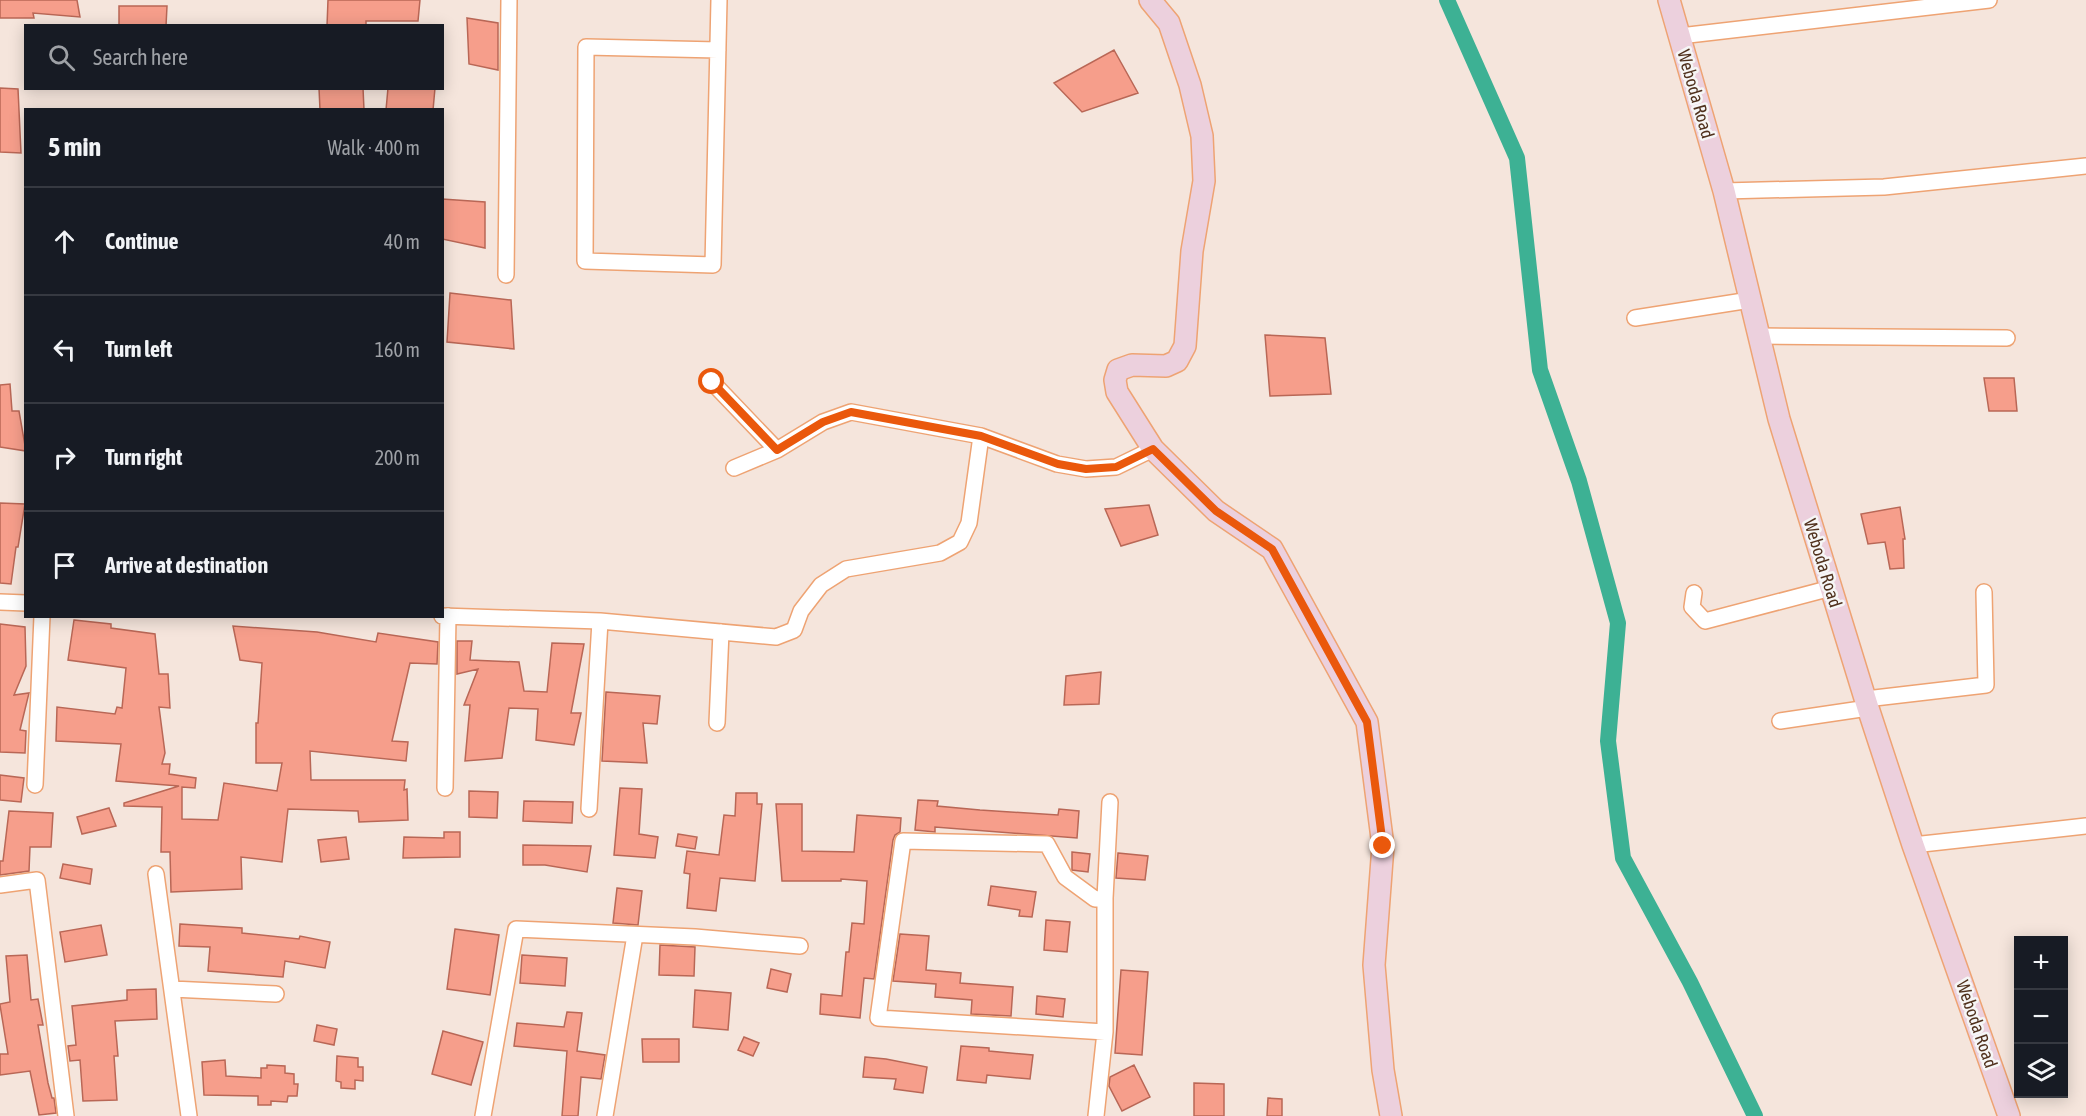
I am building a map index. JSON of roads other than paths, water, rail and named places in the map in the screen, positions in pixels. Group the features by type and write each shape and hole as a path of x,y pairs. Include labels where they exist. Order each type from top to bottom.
{"street":[{"path":"506,275 509,0"},
{"path":"718,50 586,47 585,261 713,265 718,50 719,0"},
{"path":"1150,0 1169,22 1190,85 1202,136 1204,181 1192,251 1185,346 1177,361 1166,366 1132,365 1118,370 1115,380 1117,392 1153,449 1216,511 1272,549 1367,722 1383,846 1374,965 1383,1070 1391,1116"},
{"name":"Weboda Road","path":"1669,0 1724,191 1779,418 1867,704 1913,844 2009,1116"},
{"path":"1680,36 1989,0"},
{"path":"1724,191 1884,187 2086,166"},
{"path":"1635,318 1750,300"},
{"path":"1759,336 2007,338"},
{"path":"712,382 777,450"},
{"path":"734,468 777,450 823,422 851,412 981,436 1058,464 1086,469 1116,467 1153,449"},
{"path":"445,788 445,616 600,621 776,637 794,630 801,611 821,585 846,568 940,553 960,542 969,523 981,436"},
{"path":"1694,593 1692,607 1705,621 1831,588"},
{"path":"1780,721 1986,685 1984,592"},
{"path":"0,602 24,603"},
{"path":"34,785 42,618"},
{"path":"590,809 600,621"},
{"path":"717,723 721,632"},
{"path":"1096,1116 1105,1032 1105,898 1110,802"},
{"path":"1913,844 2086,826"},
{"path":"1105,898 1095,899 1065,877 1047,844 903,841 878,1018 1105,1032"},
{"path":"156,874 189,1116"},
{"path":"0,885 37,880 66,1116"},
{"path":"483,1116 516,929 695,937 800,946"},
{"path":"605,1116 636,935"},
{"path":"172,988 276,994"}],"waterway":[{"path":"1447,0 1517,158 1540,370 1579,481 1618,623 1608,741 1623,858 1690,982 1755,1116"}]}
